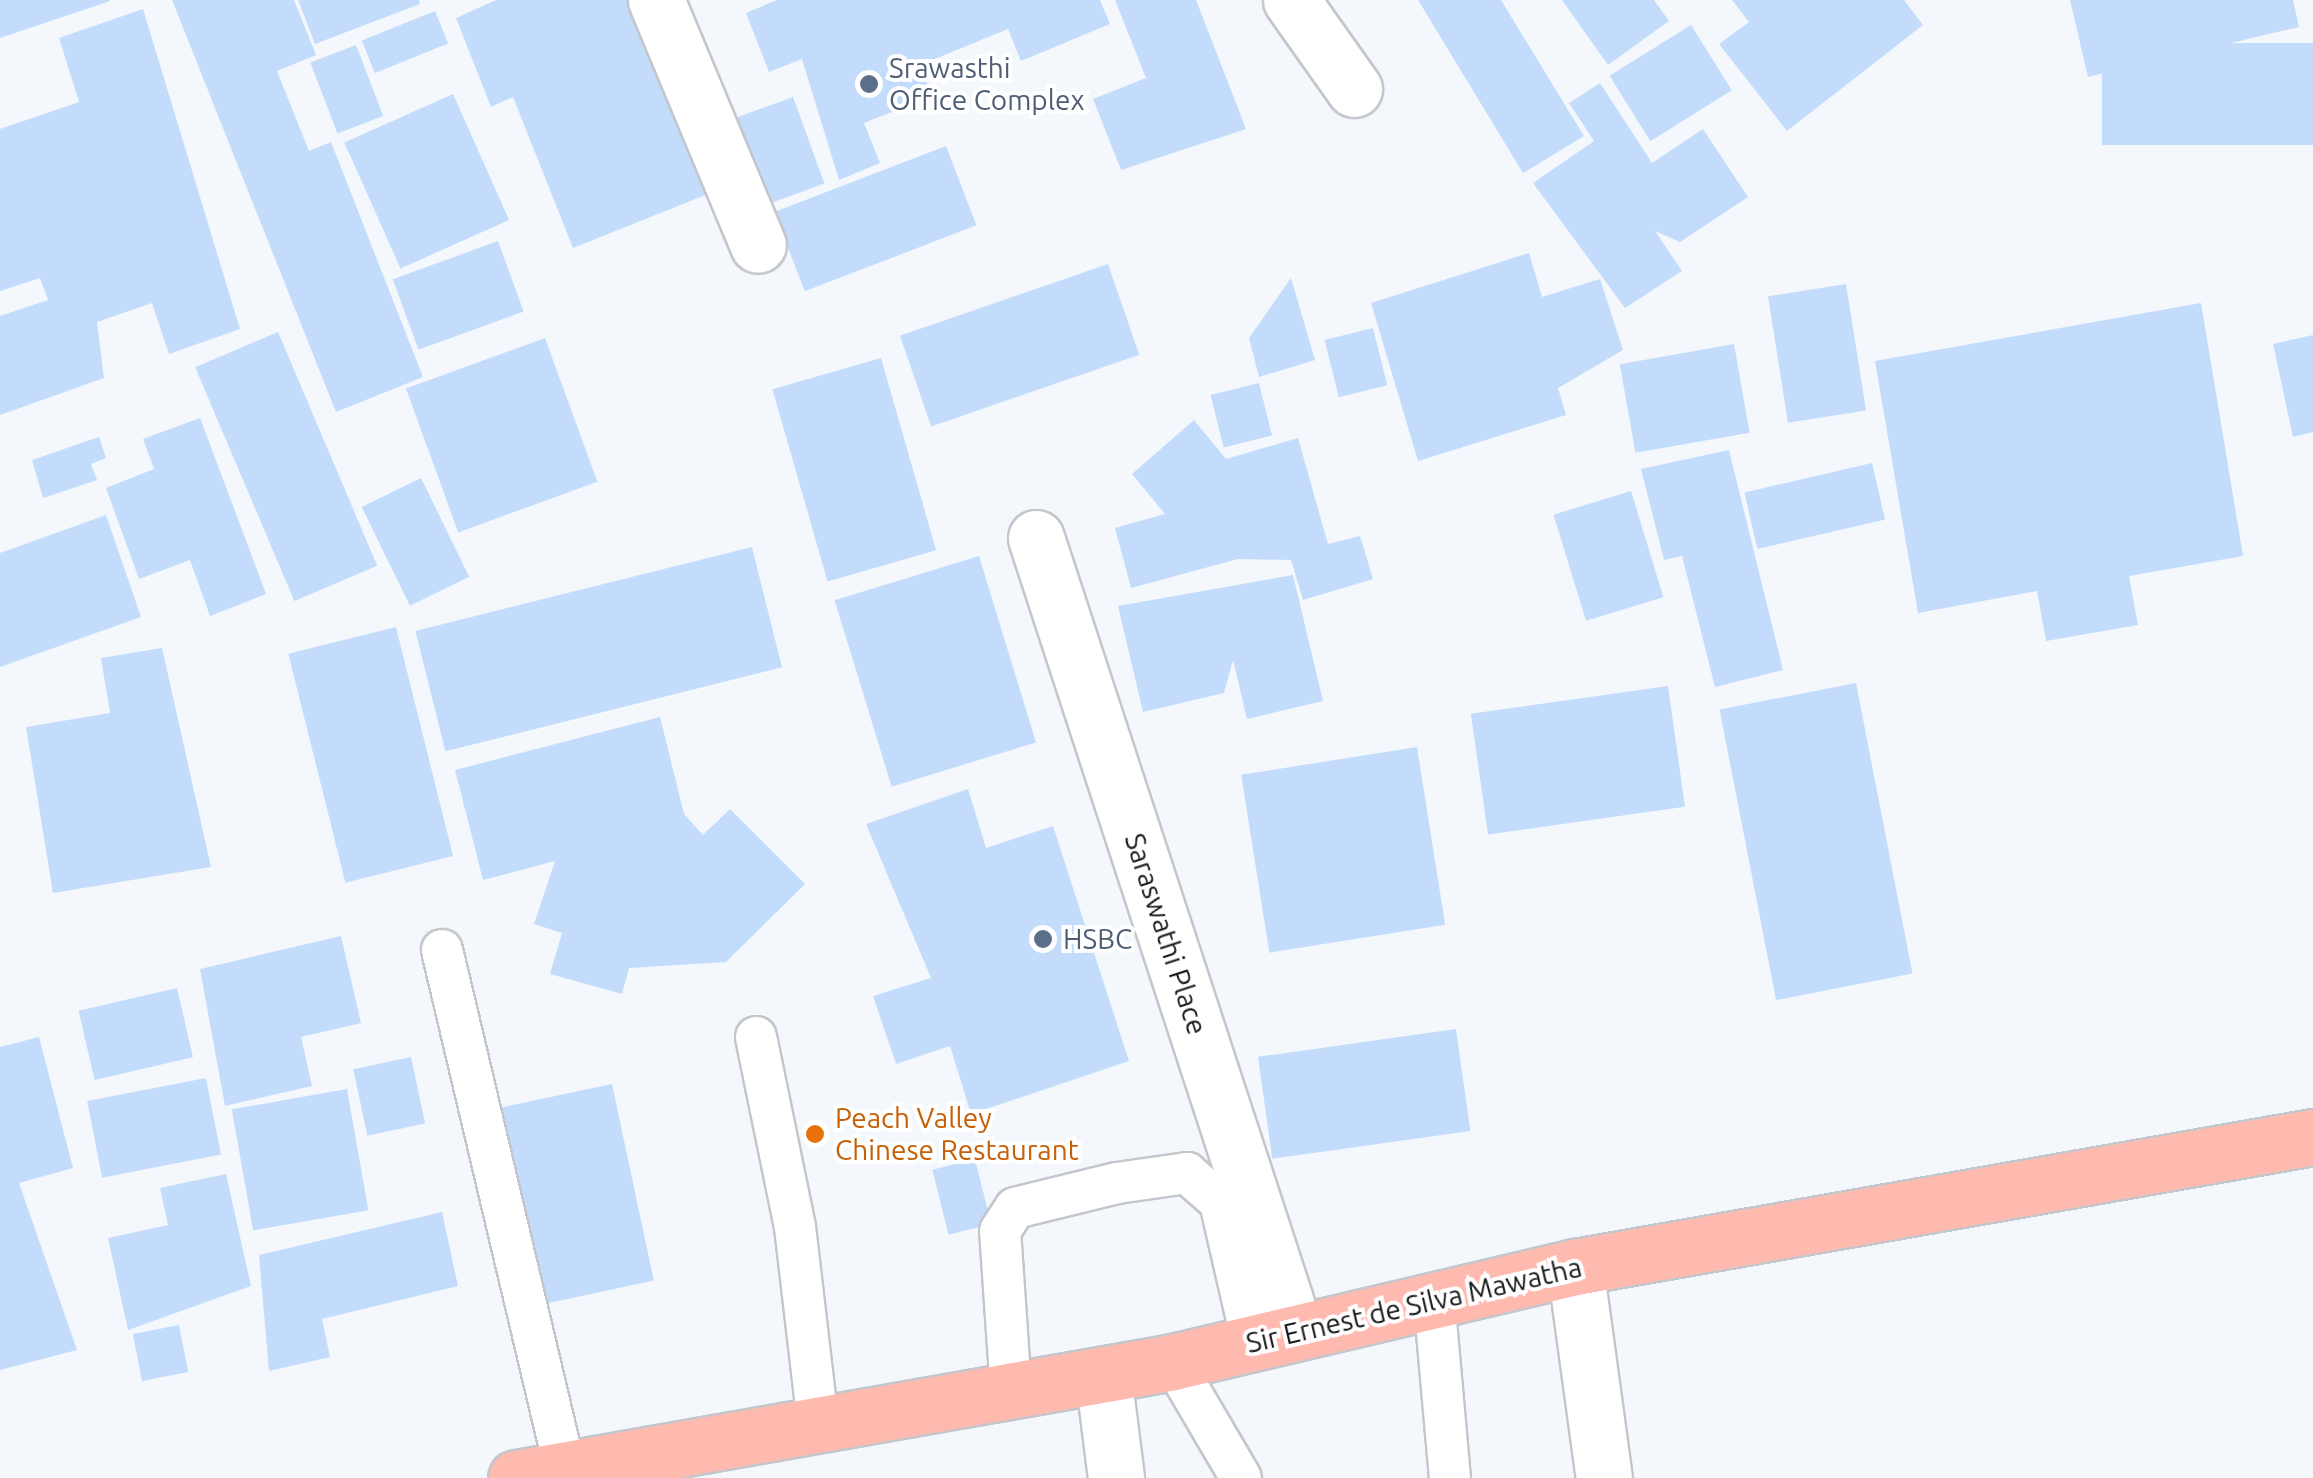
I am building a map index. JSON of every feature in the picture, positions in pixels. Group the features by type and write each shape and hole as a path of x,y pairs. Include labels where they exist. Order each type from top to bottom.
{"highway":[{"name":"Sir Ernest de Silva Mawatha","path":"540,1471 1104,1375 1575,1266 2313,1137"}],"street":[{"path":"656,0 758,245"},
{"path":"1291,0 1354,90"},
{"name":"Saraswathi Place","path":"1036,538 1274,1336"},
{"path":"1575,1266 1604,1478"},
{"path":"1104,1375 1116,1478"}],"lane":[{"path":"442,950 540,1471"},
{"path":"756,1037 796,1227 818,1422"},
{"path":"1011,1391 1000,1231 1016,1208 1117,1183 1187,1173 1220,1202 1274,1336"},
{"path":"1434,1299 1450,1478"},
{"path":"1173,1362 1241,1478"}],"building":[{"path":"0,0 110,0 110,1 0,38"},
{"path":"172,0 294,0 316,55 277,71 309,151 331,142 423,377 336,412"},
{"path":"298,0 419,0 420,4 315,44"},
{"path":"496,0 637,0 713,192 573,248 513,97 491,107 456,18"},
{"name":"Srawasthi Office Complex","path":"777,0 1100,0 1110,24 1021,61 1008,29 920,65 932,96 864,123 880,163 839,180 802,59 769,72 746,13"},
{"path":"1115,0 1196,0 1246,129 1121,170 1093,99 1146,78"},
{"path":"1418,0 1501,0 1584,136 1523,173"},
{"path":"1562,0 1654,0 1669,21 1608,65"},
{"path":"1732,0 1904,0 1923,25 1787,131 1719,44 1749,22"},
{"path":"2070,0 2293,0 2299,27 2088,77"},
{"path":"143,9 240,329 169,354 152,303 97,322 104,378 0,415 0,316 48,300 40,278 0,291 0,129 79,102 59,38"},
{"path":"435,11 448,43 375,73 362,41"},
{"path":"1691,25 1732,90 1650,141 1610,76"},
{"path":"2102,43 2313,43 2313,145 2102,145"},
{"path":"356,45 383,116 337,134 310,63"},
{"path":"1600,83 1652,163 1703,129 1748,197 1680,242 1655,231 1682,271 1625,308 1533,183 1594,141 1569,103"},
{"path":"453,94 509,220 400,268 344,142"},
{"path":"793,97 824,183 765,205 734,119"},
{"path":"946,146 976,225 805,291 774,212"},
{"path":"498,241 524,311 418,350 393,279"},
{"path":"1529,253 1542,297 1600,279 1623,350 1558,388 1566,415 1418,461 1371,303"},
{"path":"1108,264 1139,355 931,426 900,336"},
{"path":"1291,278 1315,360 1259,377 1249,338"},
{"path":"1846,284 1866,410 1788,423 1768,296"},
{"path":"2201,303 2243,556 2129,576 2138,625 2046,641 2037,591 1918,613 1875,361"},
{"path":"1373,328 1387,385 1339,397 1324,340"},
{"path":"278,332 377,566 294,601 195,367"},
{"path":"2313,335 2313,432 2293,437 2273,344"},
{"path":"545,338 597,482 458,532 406,389"},
{"path":"1734,344 1750,433 1635,453 1620,364"},
{"path":"881,358 936,550 828,581 772,389"},
{"path":"1259,383 1272,435 1224,447 1210,395"},
{"path":"200,418 266,594 210,616 190,560 139,579 106,488 154,469 143,439"},
{"path":"1194,420 1226,459 1298,438 1328,544 1360,536 1373,579 1303,600 1291,560 1238,559 1131,588 1115,528 1165,514 1132,474"},
{"path":"99,437 106,458 91,464 97,480 43,498 32,460"},
{"path":"1729,450 1783,670 1715,687 1682,556 1664,560 1641,469"},
{"path":"1872,463 1885,520 1757,549 1744,492"},
{"path":"421,478 469,577 410,606 362,507"},
{"path":"1631,491 1663,597 1586,621 1554,515"},
{"path":"106,515 141,617 0,667 0,553"},
{"path":"752,547 782,667 445,751 415,631"},
{"path":"979,556 1036,742 892,787 835,600"},
{"path":"1293,575 1323,701 1247,719 1233,660 1224,693 1143,712 1118,606"},
{"path":"396,627 453,856 345,883 288,654"},
{"path":"162,648 211,867 53,893 26,727 110,713 101,658"},
{"path":"1856,683 1912,974 1776,1000 1720,710"},
{"path":"1668,686 1685,807 1488,835 1471,714"},
{"path":"660,717 684,814 703,835 730,809 805,884 726,962 629,968 622,994 550,974 562,933 534,924 555,861 483,880 455,770"},
{"path":"1417,747 1445,925 1269,953 1241,775"},
{"path":"968,789 986,848 1053,826 1129,1061 971,1114 950,1046 896,1064 873,996 931,978 866,824"},
{"path":"341,936 361,1023 301,1037 312,1086 225,1106 200,969"},
{"path":"177,988 193,1057 95,1080 79,1011"},
{"path":"1456,1029 1470,1131 1272,1159 1258,1057"},
{"path":"39,1037 73,1168 19,1183 77,1350 0,1370 0,1047"},
{"path":"411,1057 425,1124 367,1136 353,1069"},
{"path":"206,1078 221,1155 102,1178 87,1101"},
{"path":"612,1084 654,1281 532,1306 491,1110"},
{"path":"347,1089 368,1210 253,1230 232,1109"},
{"path":"975,1159 991,1224 949,1235 932,1170"},
{"path":"226,1174 251,1286 128,1330 108,1238 168,1225 160,1188"},
{"path":"442,1212 458,1286 322,1319 330,1357 269,1371 259,1255"},
{"path":"179,1325 188,1372 142,1381 133,1334"}],"place":[{"name":"Srawasthi Office Complex","path":"869,84"},
{"name":"HSBC","path":"1043,939"},
{"name":"Peach Valley Chinese Restaurant","path":"815,1134"}]}
